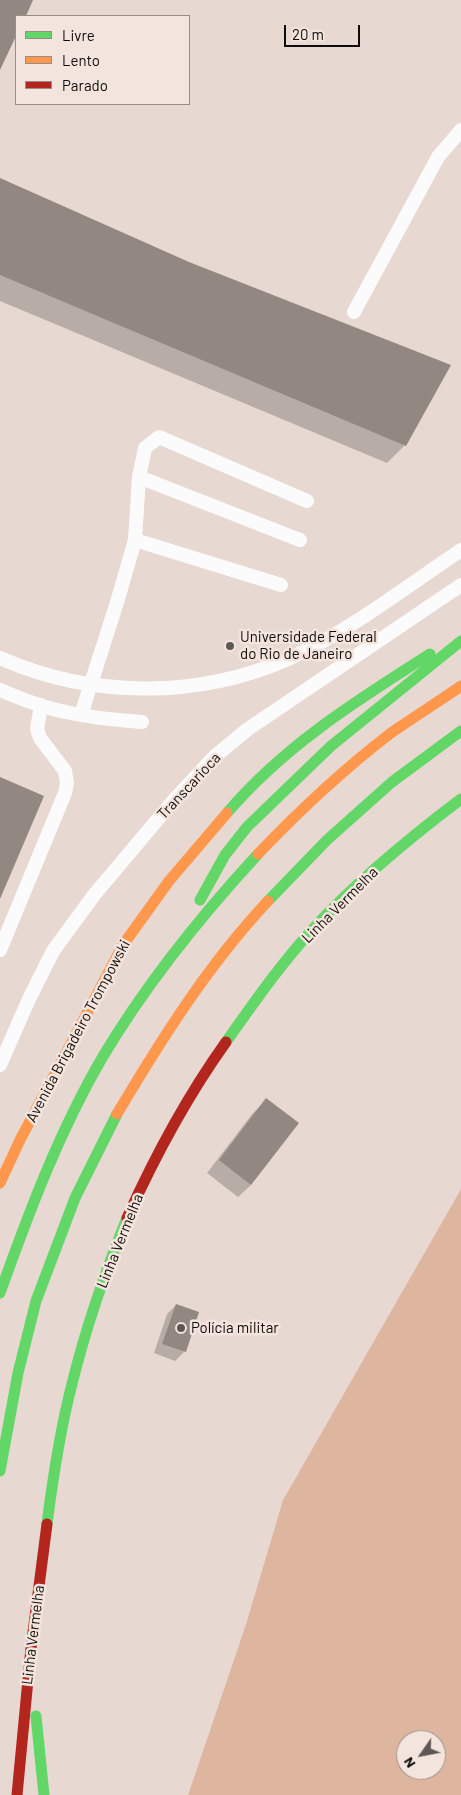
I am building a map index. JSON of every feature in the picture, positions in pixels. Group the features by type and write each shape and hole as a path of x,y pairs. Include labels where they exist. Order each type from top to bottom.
{"main road":[{"name":"Avenida Brigadeiro Trompowski","path":"0,1183 20,1140 123,945 169,881 235,804 290,750 350,705 461,634"},
{"path":"160,971 225,855 247,827 331,746 461,641"},
{"path":"0,1293 34,1200 74,1111 121,1026 212,902 300,813 370,750 461,686"},
{"path":"0,1471 14,1394 43,1278 67,1216 95,1156 130,1090 200,985 280,888 320,846 368,801 424,756 461,731"},
{"name":"Linha Vermelha","path":"17,1795 30,1654 45,1535 62,1429 83,1341 110,1261 146,1177 187,1100 241,1021 294,952 357,885 422,828 461,799"},
{"path":"30,1654 44,1795"}],"lane":[{"path":"354,312 438,157 461,130"},
{"path":"80,715 135,540 139,477 145,448 159,437 307,501"},
{"path":"139,477 300,540"},
{"path":"135,540 281,585"},
{"path":"0,658 37,672 90,685 125,689 160,689 210,683 263,669 307,650 348,626 461,550"},
{"name":"Transcarioca","path":"0,1065 29,999 53,951 94,895 174,800 214,757 248,728 461,586"},
{"path":"0,690 41,705 80,715 142,722"},
{"path":"0,950 65,794 67,783 65,771 40,738 37,729 41,705"}],"shaded area":[{"name":"Universidade Federal do Rio de Janeiro","path":"0,0 461,0 461,1189 283,1500 246,1624 188,1795 0,1795"},
{"path":"461,1189 461,1795 188,1795 246,1624 283,1500"}],"building":[{"path":"0,0 33,0 26,15 15,15 15,38 0,70"},
{"path":"0,178 189,262 451,365 406,446 0,275"},
{"path":"0,777 44,796 0,899"},
{"path":"266,1098 299,1123 251,1185 219,1160"},
{"name":"Polícia militar","path":"176,1304 199,1312 186,1352 162,1344"}],"traffic: fast":[{"path":"200,900 225,855 247,827 331,746 461,641"},
{"path":"227,813 272,766 322,726 430,654"},
{"path":"268,901 327,840 392,782 461,731"},
{"path":"226,1042 300,943 329,912 384,861 461,799"},
{"path":"0,1293 58,1144 102,1058 155,978 215,902 258,854"},
{"path":"0,1471 18,1373 36,1301 75,1198 117,1114"},
{"path":"47,1524 60,1436 77,1363 96,1300 127,1218"},
{"path":"36,1716 44,1795"}],"traffic: slow":[{"path":"258,854 306,806 356,761 391,733 461,686"},
{"path":"0,1183 20,1140 123,945 169,881 227,813"},
{"path":"117,1114 168,1031 205,977 246,925 268,901"}],"traffic: jam":[{"path":"127,1218 172,1128 211,1063 226,1042"},
{"path":"17,1795 31,1648 47,1524"}],"place":[{"name":"Universidade Federal do Rio de Janeiro","path":"230,646"},
{"name":"Polícia militar","path":"181,1328"}]}
